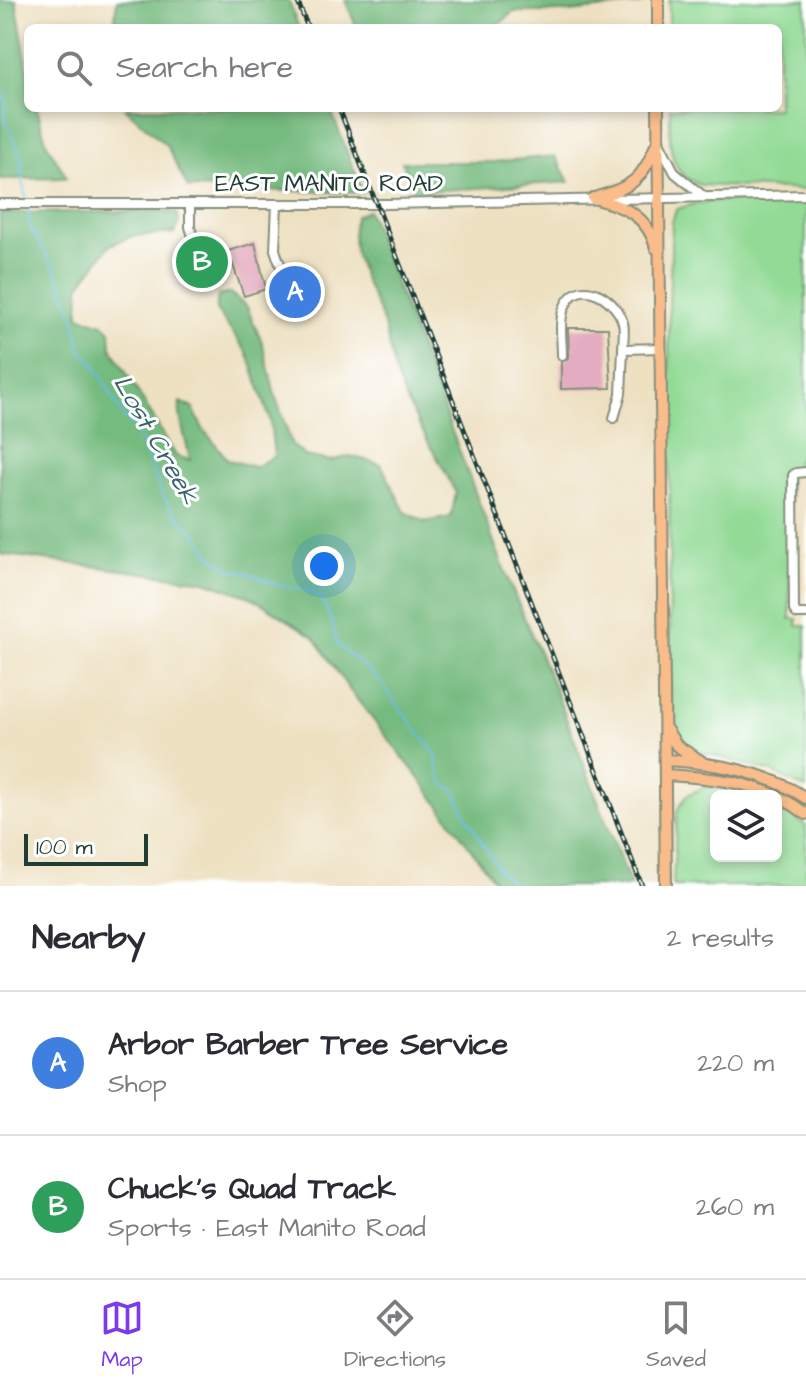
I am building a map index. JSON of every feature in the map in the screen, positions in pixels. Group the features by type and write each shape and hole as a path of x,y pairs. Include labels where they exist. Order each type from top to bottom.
{"main road":[{"path":"658,0 658,24"},
{"path":"658,112 666,886"},
{"path":"593,198 617,192 635,181 646,168 658,140"},
{"path":"593,198 627,209 641,219 654,239 660,263"},
{"path":"666,728 677,746 703,762"},
{"path":"666,760 703,762 773,780 806,798"},
{"path":"666,775 723,780 762,789 792,803 806,814"}],"street":[{"path":"658,140 675,173 703,196"},
{"name":"EAST MANITO ROAD","path":"1,204 388,204 806,195"},
{"path":"190,204 190,227 196,246"},
{"path":"277,204 275,250 297,312"},
{"path":"562,355 562,320 566,304 575,294 589,291 600,293 623,323 621,394 614,418"},
{"path":"623,349 661,348"},
{"path":"806,472 793,475 793,518 794,610 797,614 806,614"}],"green space":[{"path":"0,0 16,0 24,47 24,112 38,112 46,142 67,178 0,179"},
{"path":"117,0 288,0 297,24 114,24"},
{"path":"345,0 643,0 643,4 570,12 513,12 500,24 355,24"},
{"path":"669,0 806,0 806,190 701,185 689,180 675,164 670,143 670,112 782,112 782,24 669,24"},
{"path":"129,112 332,112 363,193 188,188 167,146"},
{"path":"555,156 569,182 430,191 414,190 402,162 493,162"},
{"path":"721,201 806,201 806,460 797,460 797,469 789,469 790,619 797,619 797,626 806,626 806,789 772,772 692,749 681,738 675,725 670,695 669,312 672,222 676,210"},
{"path":"368,210 511,587 552,682 631,886 498,886 420,779 348,688 314,637 253,598 205,581 0,554 0,213 177,213 179,221 175,233 133,236 110,245 80,285 79,316 103,324 110,331 111,347 176,456 190,460 181,424 180,402 193,408 203,429 228,460 255,467 274,456 270,420 248,354 216,310 218,296 230,293 247,307 263,345 275,395 292,445 305,456 331,461 350,456 381,464 405,512 425,522 451,517 456,493 398,380 383,322 356,256 353,229 356,216"},
{"path":"705,787 731,790 710,790 710,862 782,862 782,809 806,826 806,886 673,886 677,811 687,795"}],"building":[{"path":"255,243 266,289 244,296 228,251"},
{"path":"568,328 608,328 611,388 561,389 561,362 569,356"}],"waterway":[{"name":"Lost Creek","path":"0,71 0,85 6,103 5,119 22,159 22,180 27,202"},
{"name":"Lost Creek","path":"28,208 30,227 56,272 72,310 81,351 92,361 124,418 137,432 162,494 174,513 200,538 211,556 230,569 278,585 307,590 321,599 332,621 337,644 375,676 437,756 443,783 455,791 497,867 515,886"}],"railway":[{"path":"297,0 306,24"},
{"path":"341,112 642,886"}],"place":[{"name":"Chuck's Quad Track","path":"202,262"},
{"name":"Arbor Barber Tree Service","path":"295,292"}]}
